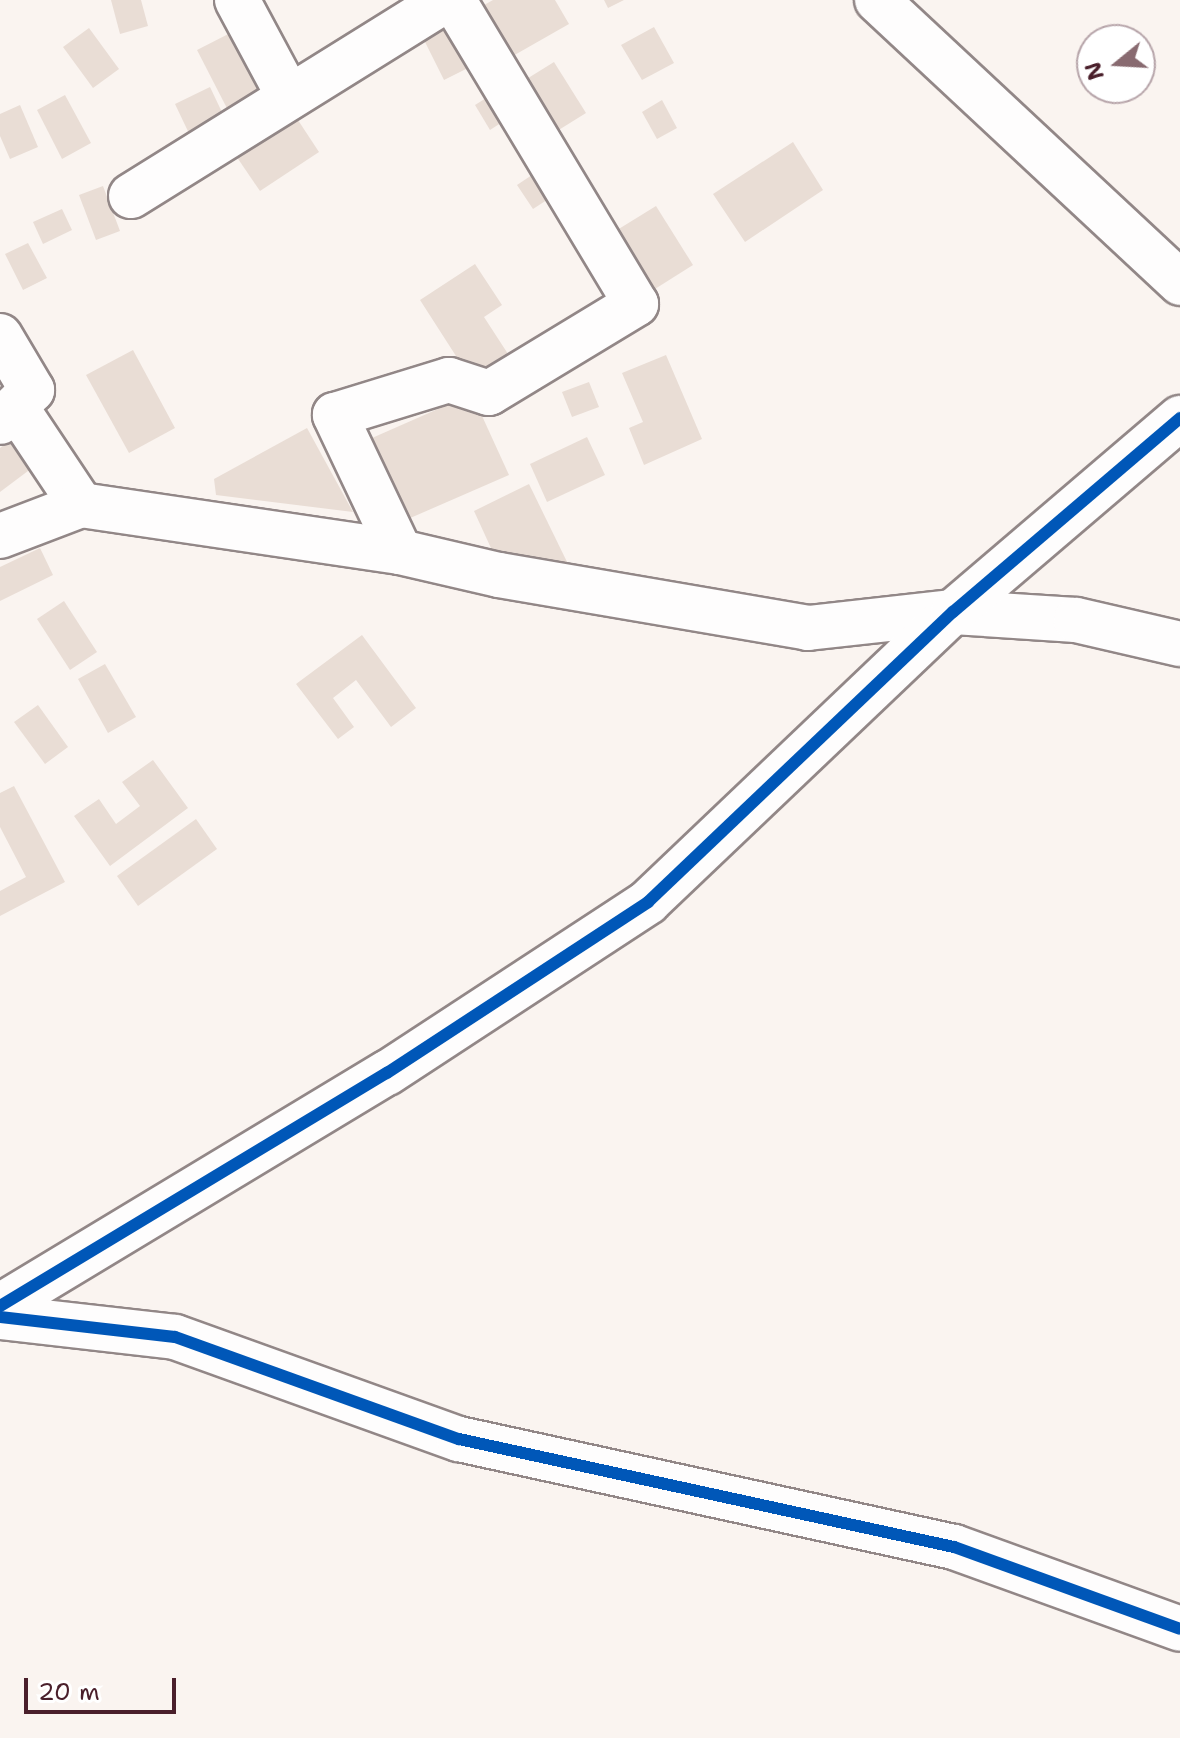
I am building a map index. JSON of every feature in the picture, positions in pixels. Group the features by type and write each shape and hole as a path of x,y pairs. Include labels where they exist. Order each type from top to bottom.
{"street":[{"path":"237,0 289,97"},
{"path":"131,196 446,0"},
{"path":"400,552 335,415 449,380 489,393 636,304 453,0"},
{"path":"877,0 1180,283"},
{"path":"0,336 32,390 8,416 81,505"},
{"path":"0,1306 387,1073 648,902 953,612 1180,418"},
{"path":"0,536 81,505 400,552 499,575 808,628 953,612 1076,620 1180,644"},
{"path":"0,1317 175,1337 459,1439 954,1547 1180,1629"}],"building":[{"path":"111,0 141,0 148,26 120,34"},
{"path":"493,0 555,0 569,24 506,60 477,9"},
{"path":"604,0 624,0 608,8"},
{"path":"447,23 470,67 444,80 422,36"},
{"path":"244,26 280,96 233,120 197,50"},
{"path":"654,27 674,63 642,80 621,45"},
{"path":"89,28 119,69 93,88 63,47"},
{"path":"554,62 586,113 549,136 517,85"},
{"path":"210,87 230,129 195,146 175,104"},
{"path":"65,95 91,143 62,159 37,110"},
{"path":"491,95 507,119 490,130 475,105"},
{"path":"662,100 677,128 657,139 642,112"},
{"path":"20,105 38,147 10,159 0,136 0,114"},
{"path":"292,111 319,152 260,191 232,150"},
{"path":"793,142 823,190 745,242 713,194"},
{"path":"541,169 556,194 533,209 517,185"},
{"path":"103,186 120,231 96,240 79,195"},
{"path":"656,206 693,265 647,294 609,235"},
{"path":"62,209 72,230 43,244 33,222"},
{"path":"28,243 47,278 23,290 5,254"},
{"path":"475,264 502,305 484,317 512,360 474,384 420,300"},
{"path":"133,350 175,428 129,453 86,375"},
{"path":"666,355 702,439 644,465 629,428 643,422 622,373"},
{"path":"589,382 599,407 572,417 562,392"},
{"path":"472,394 509,475 408,519 372,438"},
{"path":"307,428 353,512 216,495 214,479"},
{"path":"19,433 40,462 0,492 0,448"},
{"path":"587,437 605,475 547,502 530,464"},
{"path":"529,484 570,568 496,559 474,511"},
{"path":"40,548 53,575 0,601 0,567"},
{"path":"64,601 97,652 70,670 37,619"},
{"path":"362,635 416,708 391,727 356,680 333,698 354,727 338,739 296,684"},
{"path":"105,664 136,717 108,733 78,679"},
{"path":"38,705 68,747 45,764 14,722"},
{"path":"153,760 188,808 110,866 74,816 99,799 116,824 140,806 122,782"},
{"path":"14,786 65,882 0,916 0,891 26,877 0,827 0,793"},
{"path":"196,819 217,849 138,906 117,876"}],"cycle path":[{"path":"0,1306 387,1073 648,902 953,612 1180,418"},
{"path":"0,1317 175,1337 459,1439 954,1547 1180,1629"}]}
